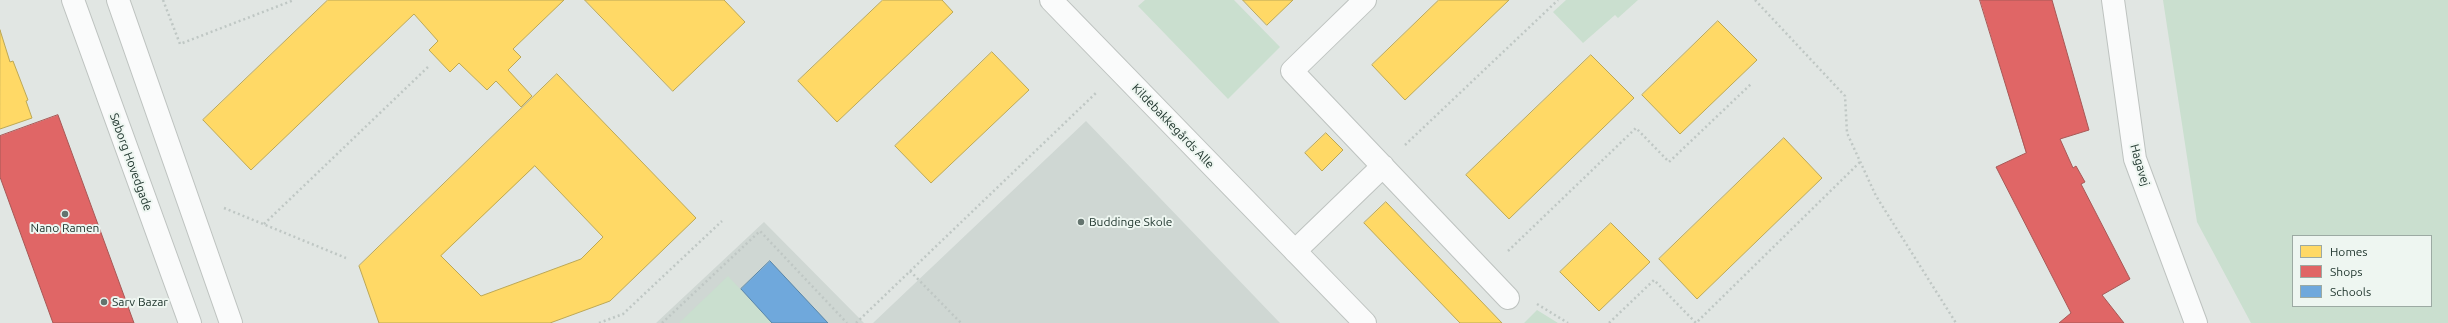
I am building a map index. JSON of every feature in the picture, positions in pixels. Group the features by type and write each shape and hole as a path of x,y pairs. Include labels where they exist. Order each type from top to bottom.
{"street":[{"name":"Søborg Hovedgade","path":"73,0 190,323"},
{"path":"118,0 231,323"},
{"name":"Kildebakkegårds Alle","path":"1050,0 1365,323"},
{"path":"1365,0 1292,71 1508,298"},
{"name":"Hagavej","path":"2113,0 2135,159 2196,323"},
{"path":"1295,252 1383,166"}],"path":[{"path":"163,0 180,44 294,0"},
{"path":"1383,166 1558,0"},
{"path":"1755,0 1845,96 1847,133 1876,196 1956,323"},
{"path":"264,224 428,67"},
{"path":"856,323 1120,71"},
{"path":"1484,274 1636,128 1670,162 1751,84"},
{"path":"1609,323 1654,280 1696,323 1860,162"},
{"path":"184,192 346,258"},
{"path":"599,323 623,314 722,221"},
{"path":"662,323 760,231 847,323"},
{"path":"910,271 961,323"}],"shaded area":[{"name":"Buddinge Skole","path":"1086,121 1280,323 873,323"},
{"path":"764,222 864,323 656,323"}],"green space":[{"path":"1145,0 1234,0 1280,47 1228,99 1138,6"},
{"path":"1566,0 1638,0 1618,18 1615,15 1583,43 1553,12"},
{"path":"2163,0 2448,0 2448,323 2251,323 2197,222"},
{"path":"728,276 772,323 679,323"},
{"path":"1537,310 1558,323 1524,323"}],"building: Homes":[{"path":"328,0 564,0 513,49 521,57 508,70 532,96 521,107 496,81 487,90 459,63 450,72 429,50 438,41 414,14 251,170 203,120"},
{"path":"585,0 724,0 745,22 673,91"},
{"path":"883,0 942,0 953,12 837,122 798,81"},
{"path":"1243,0 1293,0 1267,25"},
{"path":"1439,0 1509,0 1405,100 1372,65"},
{"path":"1718,21 1757,60 1680,134 1642,95"},
{"path":"0,30 10,62 13,61 28,100 26,101 32,118 0,129"},
{"path":"992,52 1029,90 931,183 895,146"},
{"path":"1591,55 1634,98 1509,219 1466,175"},
{"path":"557,74 696,218 610,301 550,323 379,323 359,266","holes":["535,166 603,237 581,259 481,296 441,256"]},
{"path":"1326,133 1343,150 1322,171 1305,153"},
{"path":"1784,138 1822,178 1697,299 1659,259"},
{"path":"1386,202 1502,323 1460,323 1364,223"},
{"path":"1611,223 1650,262 1599,311 1560,272"}],"building: Shops":[{"path":"1980,0 2052,0 2089,130 2060,139 2073,168 2076,166 2085,182 2081,184 2130,279 2102,295 2124,323 2059,323 2071,313 1996,167 2026,153"},
{"path":"58,115 134,323 53,323 0,177 0,136"}],"building: Schools":[{"path":"770,261 828,323 772,323 741,289"}],"place":[{"name":"Nano Ramen","path":"65,214"},
{"name":"Buddinge Skole","path":"1081,222"},
{"name":"Sarv Bazar","path":"104,302"}]}
